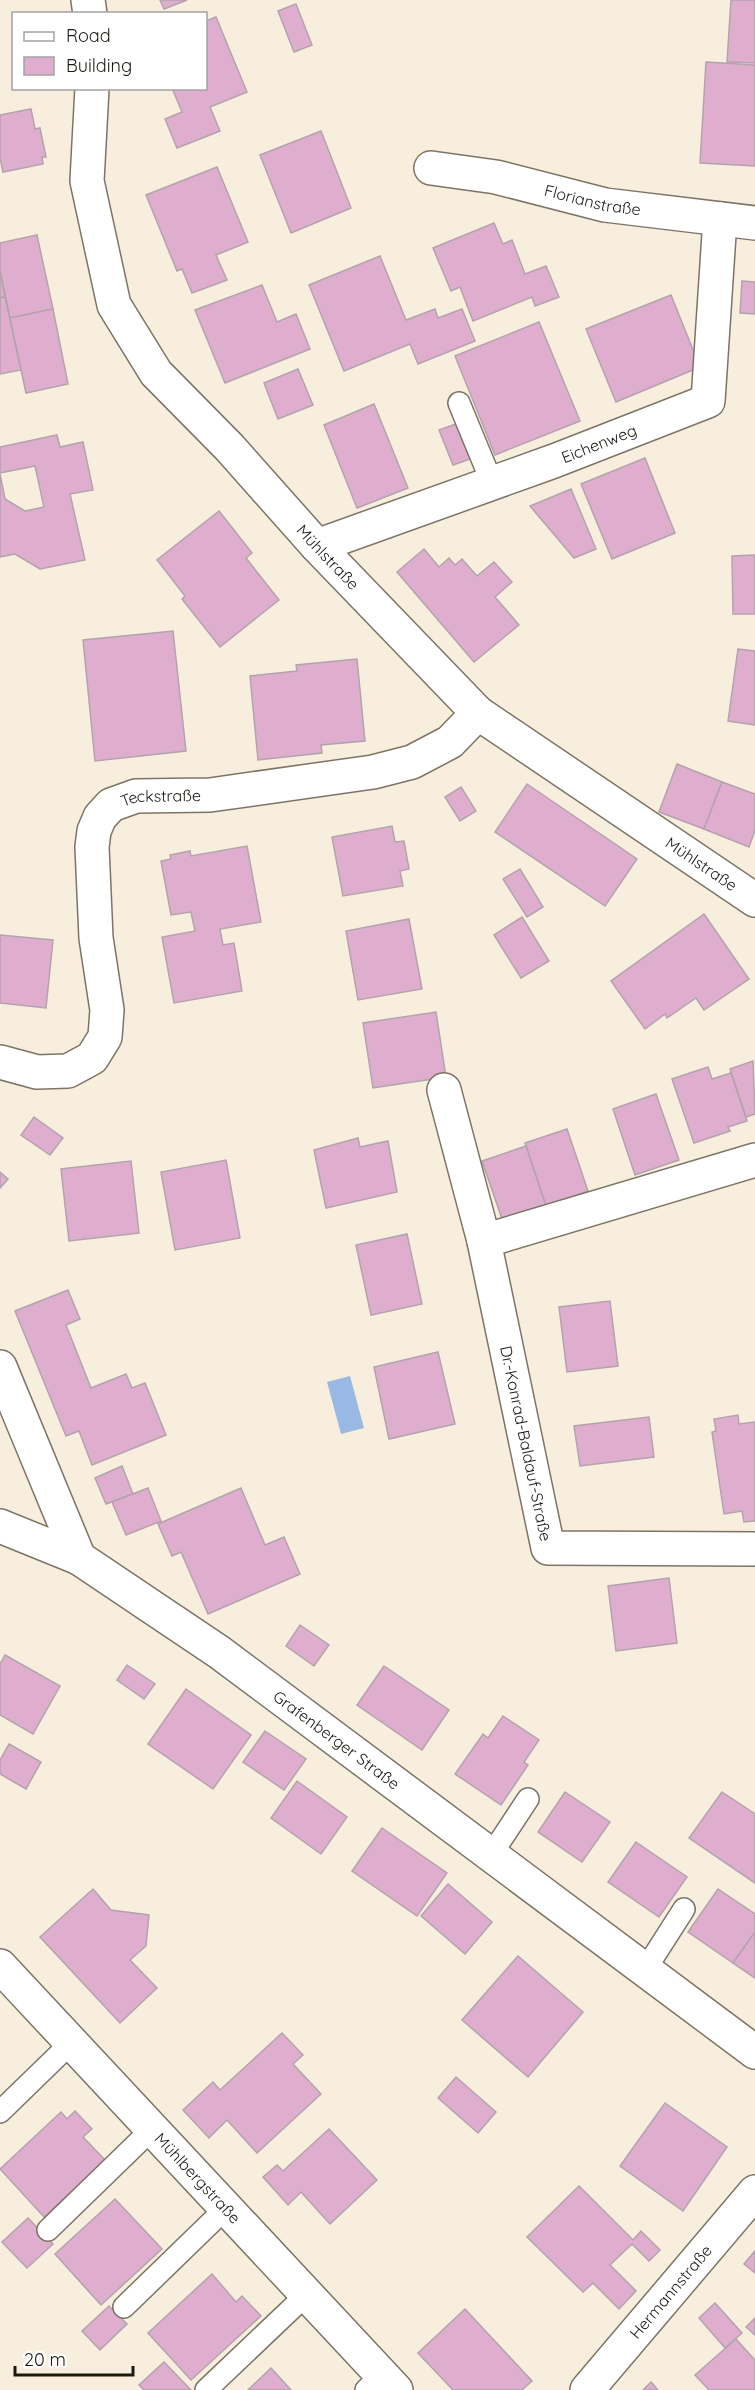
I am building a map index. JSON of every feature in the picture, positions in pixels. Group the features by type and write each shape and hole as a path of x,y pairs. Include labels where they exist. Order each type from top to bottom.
{"street":[{"name":"Mühlstraße","path":"92,90 87,181 114,305 156,373 230,448 317,546 478,713 755,900"},
{"name":"Florianstraße","path":"430,168 496,177 605,205 755,223"},
{"name":"Eichenweg","path":"317,546 492,483 708,400 720,219"},
{"name":"Teckstraße","path":"0,1062 37,1072 68,1071 92,1058 105,1037 107,1010 96,938 93,847 94,831 100,817 111,805 136,796 210,795 374,772 412,762 450,742 478,713"},
{"name":"Dr.-Konrad-Baldauf-Straße","path":"444,1090 484,1241 548,1548 755,1549"},
{"path":"484,1241 755,1160"},
{"path":"0,1367 79,1558"},
{"name":"Grafenberger Straße","path":"0,1526 79,1558 219,1652 755,2052"},
{"name":"Mühlbergstraße","path":"0,1966 307,2294 381,2385"},
{"name":"Hermannstraße","path":"586,2390 755,2192"}],"lane":[{"path":"459,403 492,483"},
{"path":"491,1855 528,1799"},
{"path":"645,1970 684,1909"},
{"path":"0,2112 72,2042"},
{"path":"48,2230 152,2128"},
{"path":"124,2307 226,2208"},
{"path":"206,2390 307,2294"}],"water":[{"path":"350,1376 364,1428 341,1434 327,1382"}],"building":[{"path":"160,0 187,0 164,9"},
{"path":"731,0 755,0 755,63 727,62"},
{"path":"296,4 312,45 294,52 278,11"},
{"path":"216,17 247,92 210,107 220,131 177,148 165,119 182,112 173,90 207,90 207,21"},
{"path":"706,62 755,65 755,166 700,163"},
{"path":"31,109 35,129 40,128 46,157 42,157 43,164 3,172 0,158 0,115"},
{"path":"321,131 351,208 291,233 260,155"},
{"path":"217,167 248,242 216,255 227,280 192,293 182,269 177,271 146,195"},
{"path":"494,223 503,244 512,240 525,274 546,266 559,297 535,306 532,297 473,321 460,287 451,291 433,248"},
{"path":"37,235 53,309 10,318 0,271 0,243"},
{"path":"380,256 406,320 435,309 438,318 462,309 475,341 418,364 410,344 344,371 309,285"},
{"path":"0,271 5,297 0,298"},
{"path":"742,281 755,282 755,314 740,313"},
{"path":"262,285 277,322 296,314 310,349 225,383 195,310"},
{"path":"671,295 700,367 616,402 586,329"},
{"path":"5,297 21,370 0,374 0,298"},
{"path":"53,309 68,384 26,393 10,318"},
{"path":"539,322 580,421 495,455 455,356"},
{"path":"298,369 313,405 278,419 264,383"},
{"path":"374,404 408,488 357,508 324,425"},
{"path":"456,424 470,459 453,465 439,430"},
{"path":"57,435 60,447 83,442 93,490 70,494 85,560 40,569 15,554 0,557 0,474 5,499 25,511 44,507 35,466 0,473 0,447"},
{"path":"645,458 675,533 612,559 581,484"},
{"path":"571,489 596,549 574,558 530,506"},
{"path":"219,511 252,553 246,558 279,600 220,647 182,599 185,596 157,560"},
{"path":"424,549 439,567 449,558 455,565 462,559 477,576 494,562 512,582 495,597 519,625 474,662 397,572"},
{"path":"755,555 755,614 733,614 732,556"},
{"path":"173,631 186,751 95,761 83,640"},
{"path":"738,649 755,651 755,725 728,721"},
{"path":"357,659 365,741 321,745 322,753 258,760 250,676 297,671 296,665"},
{"path":"677,764 722,782 704,829 659,812"},
{"path":"722,782 755,794 755,830 749,847 704,829"},
{"path":"527,784 637,859 605,906 495,832"},
{"path":"461,787 476,811 460,821 445,797"},
{"path":"392,826 395,842 404,841 409,869 400,871 403,886 343,896 332,837"},
{"path":"247,846 261,922 220,929 223,945 234,943 242,991 174,1003 162,937 195,931 191,912 171,915 161,861 171,859 170,855 190,851 191,856"},
{"path":"520,869 543,907 527,917 503,879"},
{"path":"704,914 749,979 704,1010 696,998 667,1018 665,1014 645,1029 611,981"},
{"path":"522,917 549,961 521,978 494,935"},
{"path":"409,919 422,989 358,1000 346,931"},
{"path":"0,935 53,940 46,1008 0,1003"},
{"path":"436,1012 446,1077 373,1088 363,1023"},
{"path":"753,1061 755,1114 746,1117 730,1069"},
{"path":"708,1067 712,1079 731,1073 747,1121 728,1127 730,1131 694,1143 672,1079"},
{"path":"656,1094 679,1160 635,1175 613,1109"},
{"path":"34,1117 63,1138 50,1155 21,1135"},
{"path":"567,1129 588,1191 546,1206 525,1143"},
{"path":"358,1138 360,1147 388,1141 397,1192 326,1208 314,1150"},
{"path":"526,1146 546,1206 502,1219 482,1161"},
{"path":"226,1160 240,1238 175,1250 161,1172"},
{"path":"131,1161 139,1233 69,1241 61,1169"},
{"path":"0,1172 8,1179 0,1188"},
{"path":"407,1234 422,1304 371,1315 356,1245"},
{"path":"68,1290 80,1319 66,1325 91,1388 126,1374 132,1388 145,1383 166,1435 92,1465 79,1431 66,1436 15,1311"},
{"path":"610,1301 618,1366 567,1372 559,1307"},
{"path":"438,1352 455,1424 389,1439 374,1367"},
{"path":"738,1415 739,1424 755,1422 755,1521 744,1522 742,1511 724,1514 712,1432 716,1431 714,1419"},
{"path":"649,1417 654,1457 580,1466 574,1426"},
{"path":"122,1466 133,1494 106,1504 95,1478"},
{"path":"148,1488 161,1521 126,1535 112,1502"},
{"path":"241,1488 265,1545 284,1537 300,1574 208,1614 181,1552 172,1556 158,1524"},
{"path":"669,1578 677,1643 616,1651 608,1586"},
{"path":"300,1625 329,1645 314,1666 286,1646"},
{"path":"5,1655 60,1686 33,1734 0,1715 0,1664"},
{"path":"127,1665 155,1684 144,1699 117,1680"},
{"path":"384,1666 449,1710 422,1750 357,1705"},
{"path":"186,1689 251,1735 213,1789 148,1744"},
{"path":"503,1716 539,1740 524,1762 528,1765 501,1805 455,1774 483,1734 488,1738"},
{"path":"265,1731 306,1759 284,1790 243,1762"},
{"path":"9,1744 41,1762 26,1789 0,1774 0,1760"},
{"path":"297,1781 347,1817 321,1854 271,1818"},
{"path":"565,1792 610,1822 582,1862 538,1832"},
{"path":"722,1792 755,1814 755,1883 689,1838"},
{"path":"382,1828 447,1873 417,1916 352,1871"},
{"path":"636,1842 687,1877 659,1917 608,1882"},
{"path":"448,1884 492,1922 465,1954 421,1916"},
{"path":"93,1889 111,1910 149,1915 146,1946 130,1960 157,1988 120,2023 40,1937"},
{"path":"718,1889 755,1914 755,1932 733,1963 688,1932"},
{"path":"755,1932 755,1978 733,1963"},
{"path":"518,1956 583,2012 528,2077 462,2020"},
{"path":"282,2033 303,2055 293,2064 321,2094 257,2153 227,2120 209,2138 183,2110 213,2082 220,2090"},
{"path":"456,2077 496,2112 478,2133 438,2098"},
{"path":"665,2103 727,2147 683,2211 620,2166"},
{"path":"75,2111 92,2129 83,2137 105,2160 44,2217 0,2169 61,2112 67,2119"},
{"path":"329,2129 377,2180 330,2224 301,2192 288,2205 263,2177 277,2165 283,2171"},
{"path":"579,2186 633,2240 641,2231 660,2250 649,2261 632,2244 610,2265 636,2291 619,2309 593,2283 583,2292 527,2237"},
{"path":"115,2199 162,2249 101,2305 55,2254"},
{"path":"28,2218 53,2244 27,2268 2,2242"},
{"path":"755,2251 755,2273 744,2264"},
{"path":"212,2274 236,2302 242,2296 261,2316 191,2380 148,2333"},
{"path":"715,2303 742,2333 725,2348 699,2318"},
{"path":"109,2306 127,2324 100,2350 82,2331"},
{"path":"465,2309 532,2381 522,2390 453,2390 418,2353"},
{"path":"755,2318 755,2335 746,2327"},
{"path":"736,2339 755,2360 755,2390 709,2390 695,2375"},
{"path":"164,2362 191,2390 144,2390 139,2385"},
{"path":"271,2368 291,2390 248,2390"},
{"path":"651,2382 658,2390 643,2390"}]}
